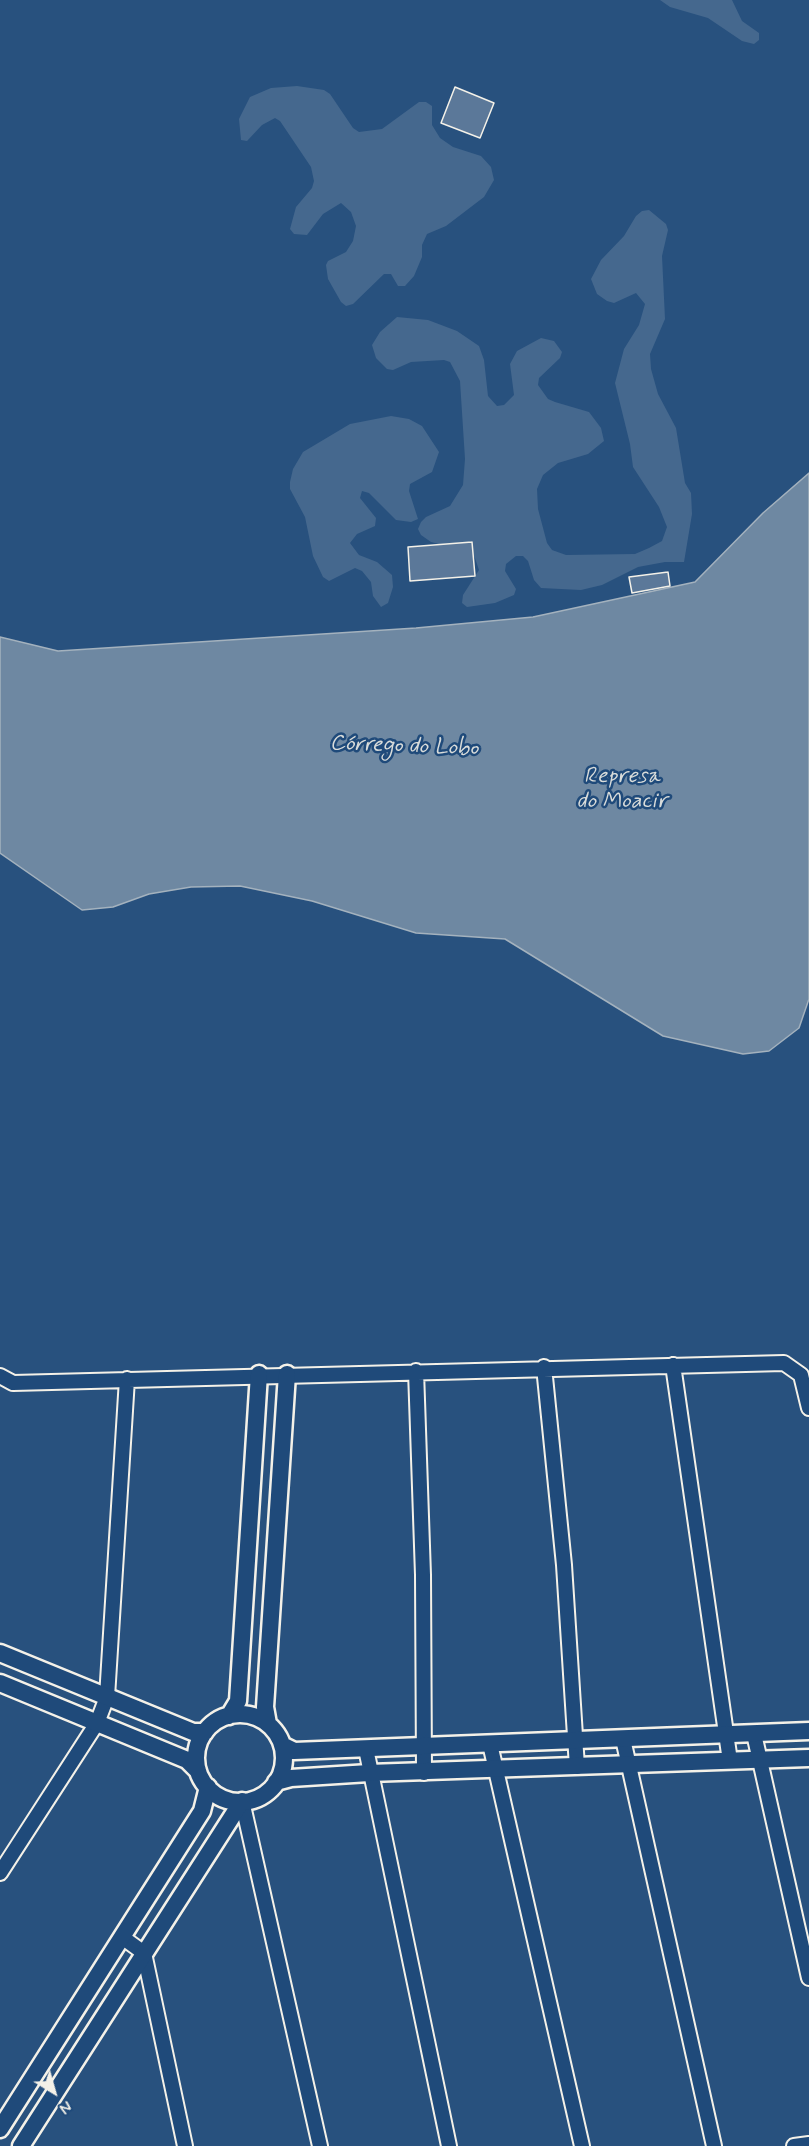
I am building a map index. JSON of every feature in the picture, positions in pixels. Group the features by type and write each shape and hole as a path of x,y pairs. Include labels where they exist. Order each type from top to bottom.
{"street":[{"path":"0,1386 0,1376 13,1383 259,1374 784,1363 801,1375 809,1408"},
{"path":"673,1365 730,1761"},
{"path":"544,1367 564,1565 577,1767"},
{"path":"416,1371 423,1575 424,1773"},
{"path":"229,1716 238,1701 259,1374"},
{"path":"287,1374 265,1707 268,1724 282,1745 294,1751 809,1731"},
{"path":"0,1873 97,1723 107,1698 127,1379"},
{"path":"0,1653 193,1732 205,1732"},
{"path":"0,1683 187,1760 198,1771 208,1787 221,1797 242,1801 259,1797 276,1782 282,1768 282,1745"},
{"path":"198,1771 198,1748 205,1732 217,1721 229,1716 249,1715 268,1724"},
{"path":"754,1734 809,1978"},
{"path":"623,1738 714,2146"},
{"path":"490,1744 582,2146"},
{"path":"366,1749 369,1773 449,2146"},
{"path":"276,1782 291,1778 369,1773 424,1773 809,1758"},
{"path":"0,2129 202,1811 208,1787"},
{"path":"21,2146 242,1801"},
{"path":"242,1801 320,2146"},
{"path":"122,1937 144,1953 185,2146"},
{"path":"794,2146 809,2144"}],"shaded area":[{"path":"660,0 732,0 742,21 759,33 759,40 754,44 742,41 708,18 670,7"},
{"path":"297,86 324,90 330,94 353,128 359,132 382,129 419,102 426,102 432,106 432,125 440,138 453,147 481,156 491,167 494,180 484,197 446,226 427,234 422,245 422,257 414,276 405,286 398,286 391,274 384,274 353,304 346,306 341,302 328,279 326,265 328,261 346,252 353,241 356,226 351,212 341,203 323,214 307,235 294,234 290,229 296,207 312,188 314,181 311,167 280,121 275,118 262,125 247,141 241,140 239,119 250,97 271,88"},
{"path":"649,210 666,224 668,230 662,256 665,319 650,354 651,369 658,394 676,428 685,483 691,493 692,514 684,562 665,562 638,567 602,585 581,590 541,588 534,580 528,561 523,556 516,556 506,564 505,571 516,589 514,595 495,603 467,607 462,603 463,595 479,570 475,558 470,552 431,542 421,535 418,529 426,517 450,506 463,485 465,459 460,381 450,362 444,360 411,362 393,370 387,369 376,358 372,345 380,332 397,317 428,320 457,331 479,346 484,360 488,396 497,406 504,405 514,395 510,364 517,351 541,338 554,341 562,352 560,358 539,378 538,385 548,399 589,412 601,428 604,441 588,454 558,463 543,475 537,489 538,509 547,543 552,550 566,555 635,554 649,548 662,541 667,527 659,507 633,467 630,444 615,383 624,349 639,325 645,304 636,293 614,303 607,301 597,294 591,279 601,260 624,236 636,216 642,211"},
{"path":"391,416 409,419 422,426 439,452 432,472 410,484 409,491 418,519 411,522 396,520 369,493 362,491 360,498 376,518 375,526 357,534 350,543 359,555 377,562 392,575 393,587 388,603 381,607 373,596 371,582 362,571 355,568 329,581 323,577 313,556 305,517 290,489 290,482 293,469 303,452 350,424"}],"water":[{"name":"Represa do Moacir","path":"809,473 809,999 799,1028 769,1051 743,1054 663,1036 505,939 416,933 312,901 240,886 191,887 149,894 113,907 82,910 0,853 0,637 58,651 416,628 533,617 695,582 763,513"}],"building":[{"path":"455,87 494,103 480,138 441,123"},
{"path":"472,542 475,576 410,581 408,547"},
{"path":"668,572 670,586 632,593 629,577"}],"water label":[{"name":"Córrego do Lobo","path":"404,747"}]}
